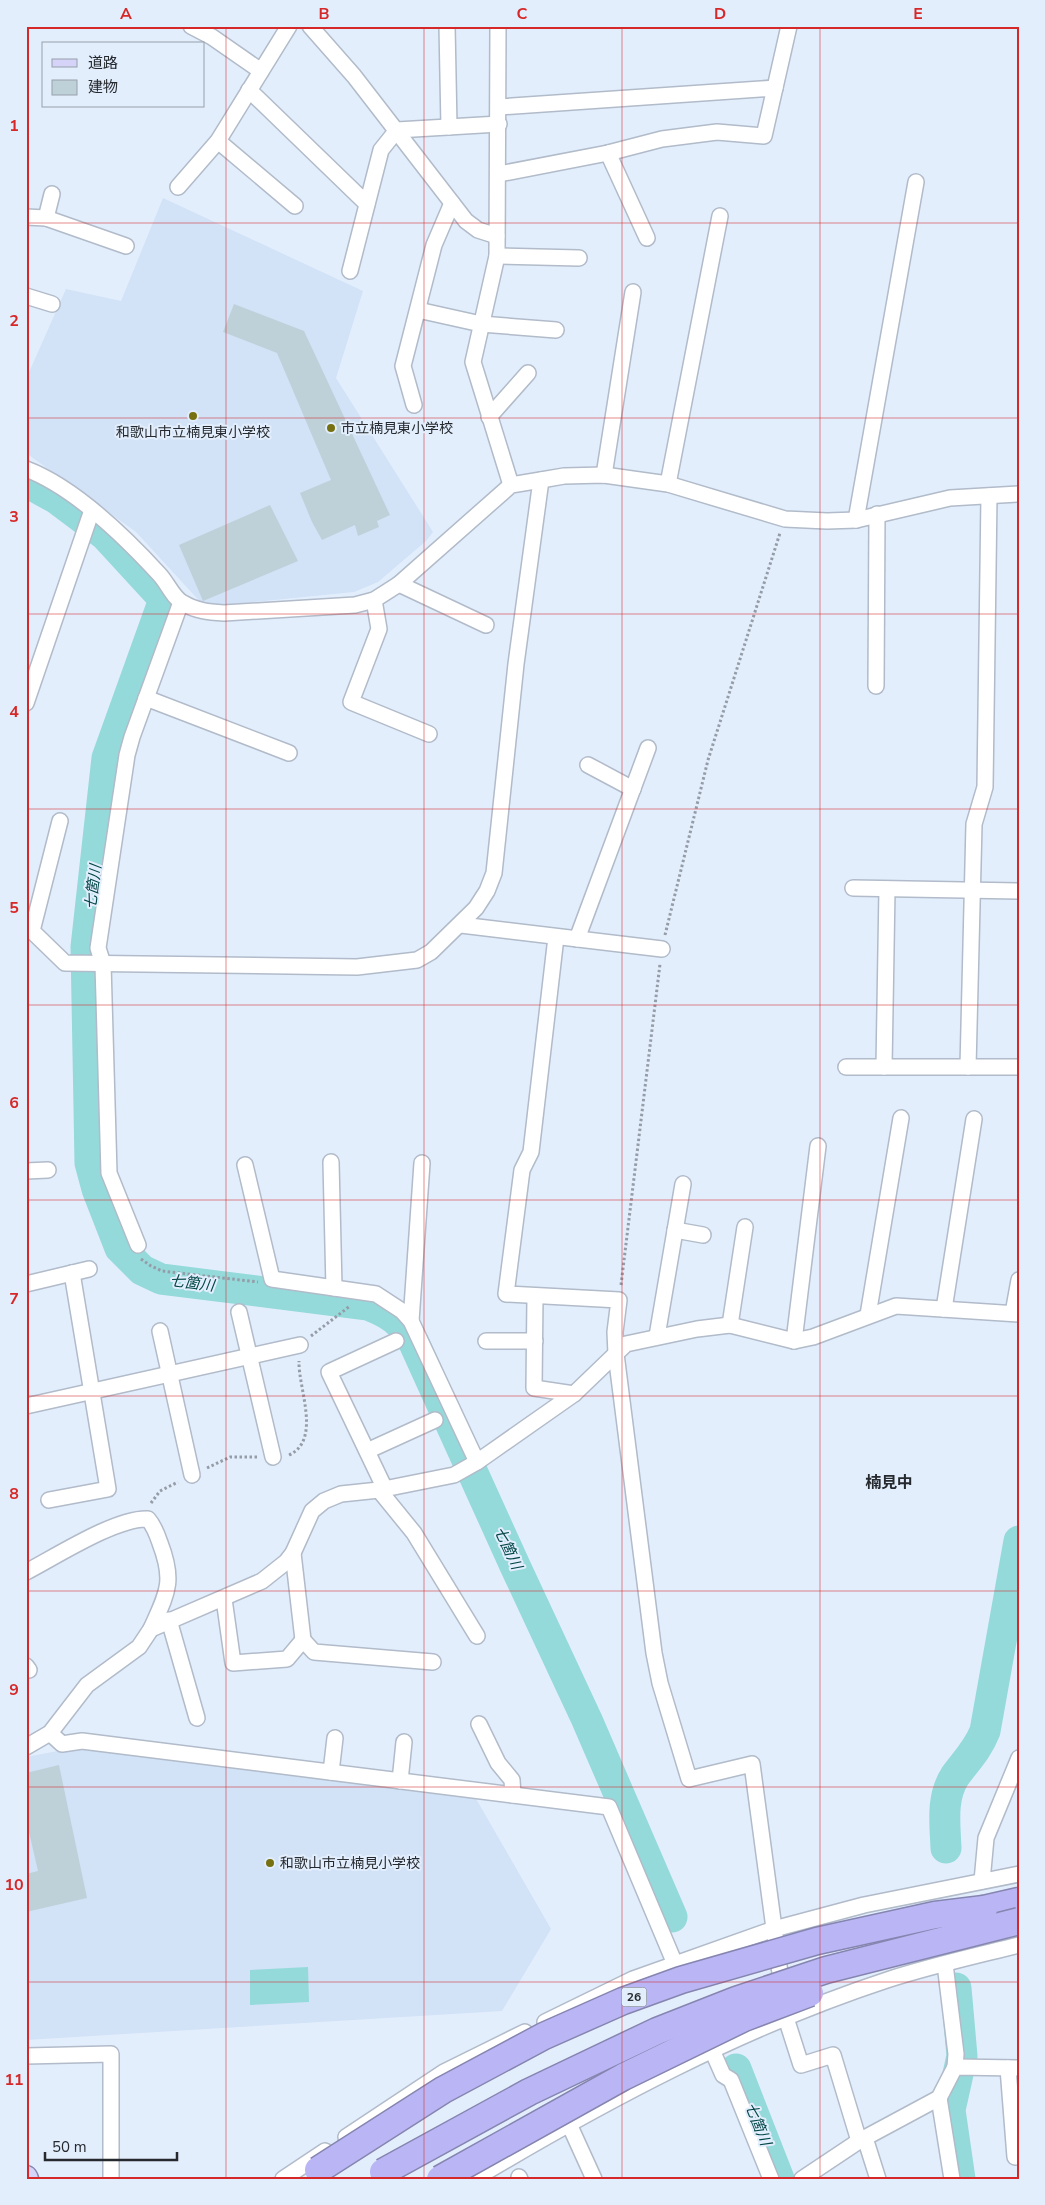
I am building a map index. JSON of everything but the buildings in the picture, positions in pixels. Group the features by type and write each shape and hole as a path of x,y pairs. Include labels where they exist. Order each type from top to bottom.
{"highway":[{"name":"26","path":"378,2175 516,2081 599,2039 732,1985 822,1956 984,1909 1019,1901"},
{"name":"26","path":"312,2175 443,2090 544,2036 623,2001 681,1980 817,1941 935,1915 984,1909"},
{"name":"26","path":"378,2175 529,2092 657,2031 727,2003 826,1970 1019,1921"},
{"path":"440,2179 623,2077 744,2018 875,1968 1019,1930"}],"street":[{"path":"191,26 212,37 261,71"},
{"path":"178,187 218,142 289,26"},
{"path":"310,26 354,76 466,221 478,230 497,236"},
{"path":"447,26 449,127"},
{"path":"498,26 499,174 497,256 474,362 510,485"},
{"path":"499,174 608,153 662,139 717,132 764,136 789,26"},
{"path":"499,107 775,88"},
{"path":"249,90 367,204"},
{"path":"350,271 381,150 397,130 499,124"},
{"path":"218,142 295,206"},
{"path":"608,153 647,238"},
{"path":"856,520 916,182"},
{"path":"46,218 52,194"},
{"path":"414,405 403,366 434,245 452,203"},
{"path":"668,484 720,216"},
{"path":"26,217 46,218 126,246"},
{"path":"497,256 579,258"},
{"path":"604,475 633,292"},
{"path":"26,296 52,304"},
{"path":"418,310 481,324 556,330"},
{"path":"489,417 528,373"},
{"path":"26,469 67,492 89,519 159,574 181,602 202,612 224,614 355,605 374,600 399,584 510,485 564,476 604,475 668,484 785,519 827,521 856,520 950,498 1019,494"},
{"path":"60,821 32,931 65,963 357,967 417,960 431,952 461,925 476,908 487,891 494,873 516,664 541,480"},
{"path":"968,1067 974,824 986,787 989,496"},
{"path":"876,686 878,514"},
{"path":"26,703 89,519"},
{"path":"399,584 486,625"},
{"path":"374,600 379,629 351,702 429,734"},
{"path":"137,1249 109,1173 90,964 98,948 127,755 181,602"},
{"path":"146,698 289,753"},
{"path":"577,939 648,748"},
{"path":"588,765 633,789"},
{"path":"853,888 1019,891"},
{"path":"884,1067 887,889"},
{"path":"461,925 662,949"},
{"path":"556,937 531,1152 522,1170 506,1294 619,1300 615,1332 616,1354 654,1653 660,1683 689,1780 752,1764 786,2018 801,2065 833,2055 878,2179"},
{"path":"846,1067 1019,1067"},
{"path":"868,1315 901,1118"},
{"path":"944,1309 974,1119"},
{"path":"794,1341 818,1146"},
{"path":"331,1162 334,1288"},
{"path":"411,1321 422,1164"},
{"path":"246,1165 272,1279 376,1294 402,1311 411,1321 471,1466"},
{"path":"26,1171 48,1170"},
{"path":"657,1336 683,1184"},
{"path":"730,1325 745,1227"},
{"path":"676,1230 702,1235"},
{"path":"26,1284 89,1269"},
{"path":"49,1500 108,1489 72,1273"},
{"path":"151,1629 262,1581 286,1562 312,1511 324,1501 340,1494 382,1490 454,1475 471,1466 574,1394 626,1344 657,1336 730,1325 794,1341 814,1337 896,1306 1016,1313 1019,1280"},
{"path":"535,1296 534,1388 574,1394"},
{"path":"239,1312 273,1457"},
{"path":"160,1331 192,1475"},
{"path":"396,1341 329,1372 367,1452 382,1490 414,1533 477,1636"},
{"path":"486,1341 535,1341"},
{"path":"26,1406 300,1344"},
{"path":"367,1452 435,1420"},
{"path":"26,1572 114,1526 141,1518 148,1519 153,1524 167,1560 170,1578 166,1594 151,1629 138,1647 87,1685 50,1733 26,1747"},
{"path":"292,1553 303,1640 314,1652 433,1662"},
{"path":"224,1599 233,1663 287,1659 303,1640"},
{"path":"169,1620 197,1718"},
{"path":"480,1724 498,1763 512,1780 513,1795"},
{"path":"50,1733 62,1744 82,1741 609,1807 675,1964"},
{"path":"331,1772 335,1738"},
{"path":"400,1781 404,1742"},
{"path":"982,1881 986,1838 1019,1758"},
{"path":"283,2179 444,2072 633,1979 774,1929 864,1905 1019,1874"},
{"path":"474,2179 637,2086 712,2050 786,2018 887,1980 1019,1945"},
{"path":"945,1964 956,2054 960,2067"},
{"path":"712,2050 723,2075 731,2080 771,2179"},
{"path":"26,2056 111,2054 111,2179"},
{"path":"960,2067 1013,2068 1015,2157"},
{"path":"802,2179 862,2139 939,2098 960,2067"},
{"path":"939,2098 952,2179"},
{"path":"569,2124 594,2179"}],"path":[{"path":"619,1300 662,949 708,760 785,519"},
{"path":"137,1249 150,1266 162,1271 260,1282 272,1279"}],"shaded area":[{"name":"和歌山市立楠見東小学校","path":"163,198 363,291 336,378 433,532 426,541 378,582 354,592 205,607 136,532 26,453 26,379 66,289 121,301"},
{"name":"和歌山市立楠見小学校","path":"79,1747 475,1797 551,1929 502,2011 26,2040 26,1757"},
{"path":"308,1967 309,2002 250,2005 250,1970"}],"waterway":[{"name":"七箇川","path":"26,482 57,499 105,535 162,597 162,605 107,758 86,947 90,1163 97,1189 120,1248 142,1270 161,1279 368,1305 389,1315 405,1329 414,1343 587,1720 672,1917"},
{"path":"946,1848 945,1811 948,1793 955,1776 975,1749 985,1731 1019,1541"},
{"path":"956,1988 962,2056 950,2110 960,2179"},
{"name":"七箇川","path":"736,2069 779,2179"}],"place":[{"name":"和歌山市立楠見東小学校","path":"193,416"},
{"name":"市立楠見東小学校","path":"331,428"},
{"name":"和歌山市立楠見小学校","path":"270,1863"}],"district":[{"name":"楠見中","path":"889,1483"}]}
